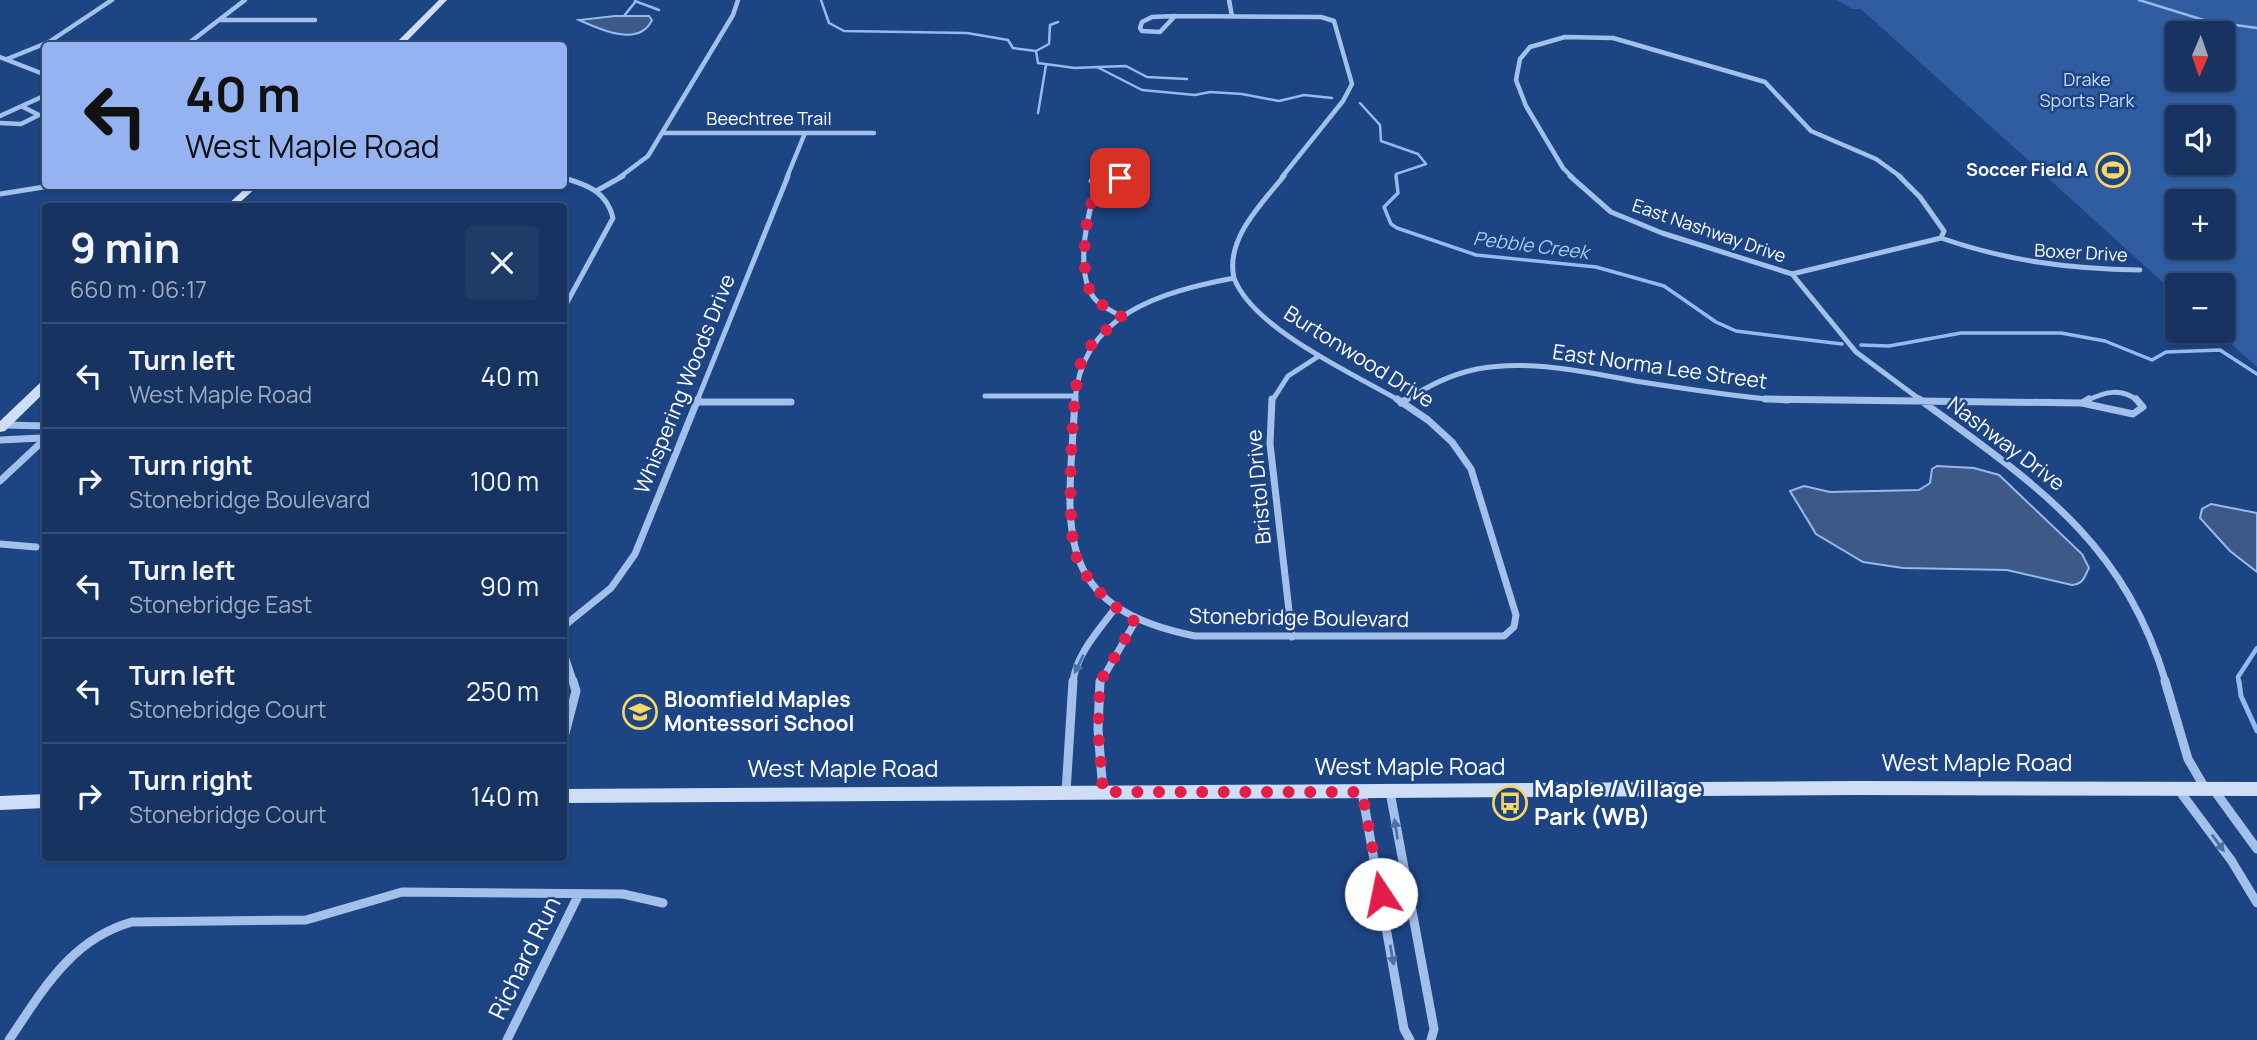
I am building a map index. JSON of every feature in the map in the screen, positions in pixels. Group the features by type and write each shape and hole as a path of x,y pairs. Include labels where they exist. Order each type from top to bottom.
{"main road":[{"path":"401,42 443,0"},
{"path":"234,203 250,189"},
{"path":"1,427 42,388"},
{"name":"West Maple Road","path":"567,796 2257,789"},
{"path":"0,803 42,801"}],"street":[{"path":"49,42 112,0"},
{"path":"190,42 245,0"},
{"path":"598,190 643,162 664,133 733,15 738,0"},
{"path":"1229,0 1232,16"},
{"path":"1103,792 1098,729 1100,682 1135,622 1095,590 1075,553 1071,506 1076,396 1081,362 1090,346 1122,317 1155,298 1185,287 1234,278 1232,260 1242,231 1343,101 1352,84 1341,38 1332,19 1175,16 1147,19 1142,22 1140,28 1142,31 1160,33 1175,16"},
{"path":"219,20 315,20"},
{"name":"East Nashway Drive","path":"1792,274 1662,233 1611,212 1563,168 1526,106 1516,80 1520,59 1530,47 1544,41 1565,37 1612,38 1765,82 1779,93 1805,126 1887,164 1938,219 1944,231 1941,238"},
{"path":"7,60 42,45"},
{"path":"0,57 42,73"},
{"path":"0,116 42,97"},
{"path":"0,123 29,123 39,116 23,107"},
{"name":"Beechtree Trail","path":"664,133 874,133"},
{"name":"Whispering Woods Drive","path":"567,623 611,588 627,566 805,133"},
{"path":"1099,185 1090,178 1095,173 1111,171 1119,175 1115,183 1099,185 1091,197 1083,269 1094,298 1122,317"},
{"path":"567,178 598,190 611,205 612,225 567,303"},
{"path":"0,194 42,187"},
{"path":"1792,274 1941,238"},
{"name":"Boxer Drive","path":"1941,238 2015,263 2070,270 2140,270"},
{"name":"Nashway Drive","path":"1792,274 1856,352 2042,490 2081,528 2134,601 2160,664 2188,760 2257,849"},
{"name":"Burtonwood Drive","path":"1234,278 1240,290 1266,319 1319,356 1401,403 1440,429 1460,447 1471,469 1516,615 1514,627"},
{"name":"Bristol Drive","path":"1292,637 1270,444 1272,398 1289,376 1319,356"},
{"name":"East Norma Lee Street","path":"1401,403 1435,381 1477,369 1511,365 1576,371 1727,396 1793,401 2082,403"},
{"path":"2120,391 2131,395 2143,407 2140,412 2133,414 2082,403 2101,392 2120,391"},
{"path":"985,396 1076,396"},
{"path":"697,401 791,402"},
{"path":"1,427 42,426"},
{"path":"0,440 42,438"},
{"path":"0,481 42,441"},
{"path":"0,544 36,547"},
{"path":"1066,792 1074,672 1094,636 1116,607"},
{"name":"Stonebridge Boulevard","path":"1135,622 1195,636 1488,639 1504,636 1514,627"},
{"path":"567,662 576,691 567,726"},
{"path":"2178,788 2231,860 2257,903"},
{"path":"1362,792 1404,1029 1410,1040"},
{"path":"1390,792 1434,1029 1431,1040"},
{"path":"9,1040 58,970 94,934 112,925 132,922 281,922 326,917 402,892 623,894 663,902"},
{"name":"Richard Run","path":"507,1040 579,894"}],"green space":[{"name":"Drake Sports Park","path":"1837,0 2257,0 2257,367 2230,343 2235,343 2235,273 2165,273 2165,284 1861,9 1852,9"}],"shaded area":[{"path":"649,16 652,20 638,33 628,35 607,31 579,20"},
{"path":"1937,466 1974,468 1999,475 2082,554 2089,568 2083,580 2072,585 2007,570 1903,568 1863,562 1816,534 1790,491 1804,486 1830,492 1919,490 1930,483 1932,469"},
{"path":"2211,504 2257,513 2257,572 2230,551 2200,518 2202,509"}],"waterway":[{"name":"Pebble Creek","path":"821,0 829,23 844,31 967,33 1008,40 1013,48 1036,51"},
{"path":"2139,0 2207,21 2257,28"},
{"path":"624,16 636,1"},
{"path":"636,1 659,10"},
{"path":"1036,51 1049,44 1050,25 1058,22"},
{"name":"Pebble Creek","path":"1036,51 1038,63 1075,68 1097,67 1142,90 1195,95 1210,92 1242,94 1279,101 1304,95 1332,98"},
{"path":"1038,113 1046,65"},
{"path":"1098,67 1126,66 1147,77 1187,79"},
{"name":"Pebble Creek","path":"1360,103 1380,125 1381,141 1418,154 1426,164 1396,176"},
{"name":"Pebble Creek","path":"1396,176 1398,193 1384,207 1391,224 1397,228 1476,255 1596,267 1664,286 1716,322 1736,331 1842,344"},
{"name":"Pebble Creek","path":"1861,345 1889,346 1961,333 2061,333 2105,341 2152,360 2166,352 2220,350 2257,374"},
{"name":"Pebble Creek","path":"2239,683 2238,677 2257,648"},
{"name":"Pebble Creek","path":"2239,681 2241,696 2257,731"}],"place":[{"name":"Soccer Field A","path":"2113,170"},
{"name":"Bloomfield Maples Montessori School","path":"640,712"},
{"name":"Maple / Village Park (WB)","path":"1510,803"}],"route":[{"path":"1120,178 1115,183 1099,185 1091,197 1083,269 1094,298 1122,317 1100,335 1081,362 1076,396 1071,506 1075,553 1095,590 1135,622 1100,682 1098,729 1103,792 1362,792 1381,894"}]}
